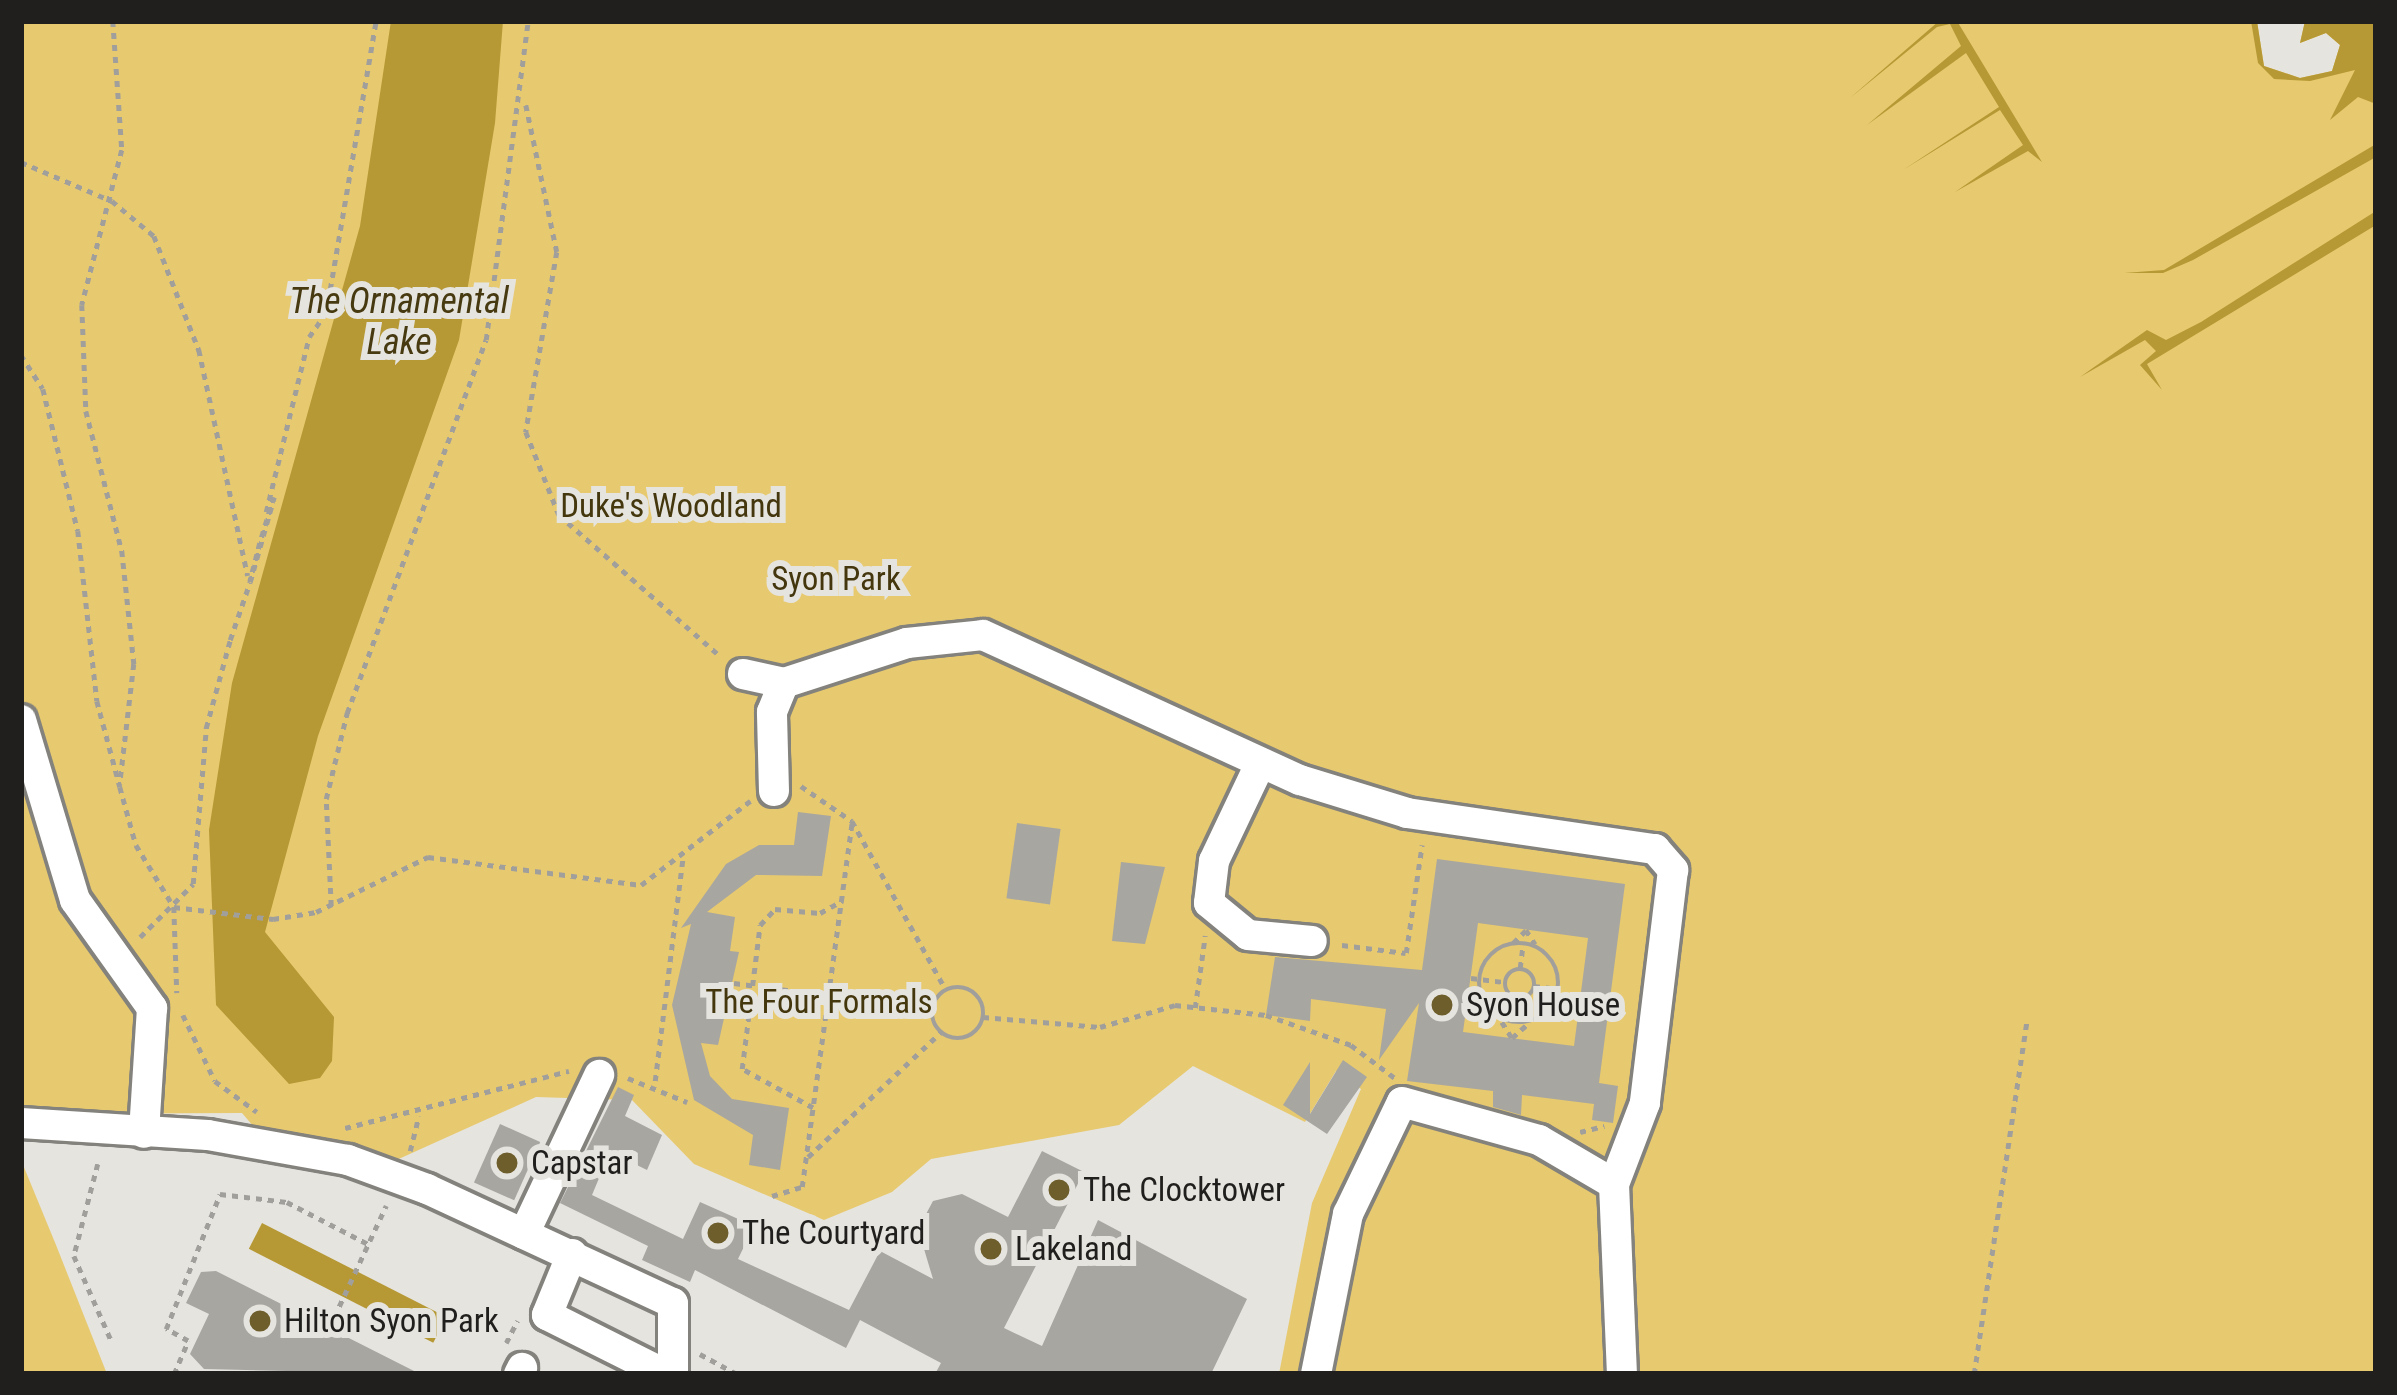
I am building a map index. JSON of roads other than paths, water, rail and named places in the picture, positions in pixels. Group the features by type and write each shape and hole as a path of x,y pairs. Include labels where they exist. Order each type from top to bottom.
{"lane":[{"path":"743,674 784,683 907,643 983,635 1260,764 1407,813 1668,856 1645,1103 1614,1184 1622,1374"},
{"path":"774,791 772,712 784,683"},
{"path":"21,720 75,900 152,1008 144,1133"},
{"path":"1260,764 1214,861 1209,903 1248,935 1312,941"},
{"path":"524,1234 598,1075"},
{"path":"1316,1374 1348,1214 1402,1102 1540,1140 1614,1184"},
{"path":"21,1123 102,1149 144,1133 282,1147 398,1167 524,1234 572,1254 673,1303 669,1374 547,1315 572,1254"}],"water":[{"name":"The Ornamental Lake","path":"391,21 503,21 495,123 459,340 318,736 265,932 334,1017 332,1061 320,1078 289,1084 216,1005 209,830 232,683 360,226"},
{"path":"1939,21 1957,21 2042,162 2028,151 1955,192 2023,145 2000,110 1903,170 1999,107 1966,53 1867,125 1961,46 1950,24 1937,27 1850,98"},
{"path":"2251,21 2257,21 2264,66 2300,78 2332,71 2340,45 2326,33 2300,43 2305,21 2376,21 2376,104 2358,97 2330,120 2355,70 2310,81 2274,79 2258,63"},
{"path":"2376,144 2376,157 2193,260 2163,273 2124,273 2164,270"},
{"path":"2376,211 2376,225 2147,364 2162,390 2140,365 2156,351 2145,340 2080,377 2147,330 2166,340 2201,322"},
{"path":"262,1223 446,1317 433,1343 249,1249"}],"place":[{"name":"Syon House","path":"1442,1005"},
{"name":"Capstar","path":"507,1163"},
{"name":"The Clocktower","path":"1059,1190"},
{"name":"The Courtyard","path":"718,1233"},
{"name":"Lakeland","path":"991,1249"},
{"name":"Hilton Syon Park","path":"260,1321"}],"park label":[{"name":"Duke's Woodland","path":"671,506"},
{"name":"Syon Park","path":"836,579"},
{"name":"The Four Formals","path":"819,1002"}]}
